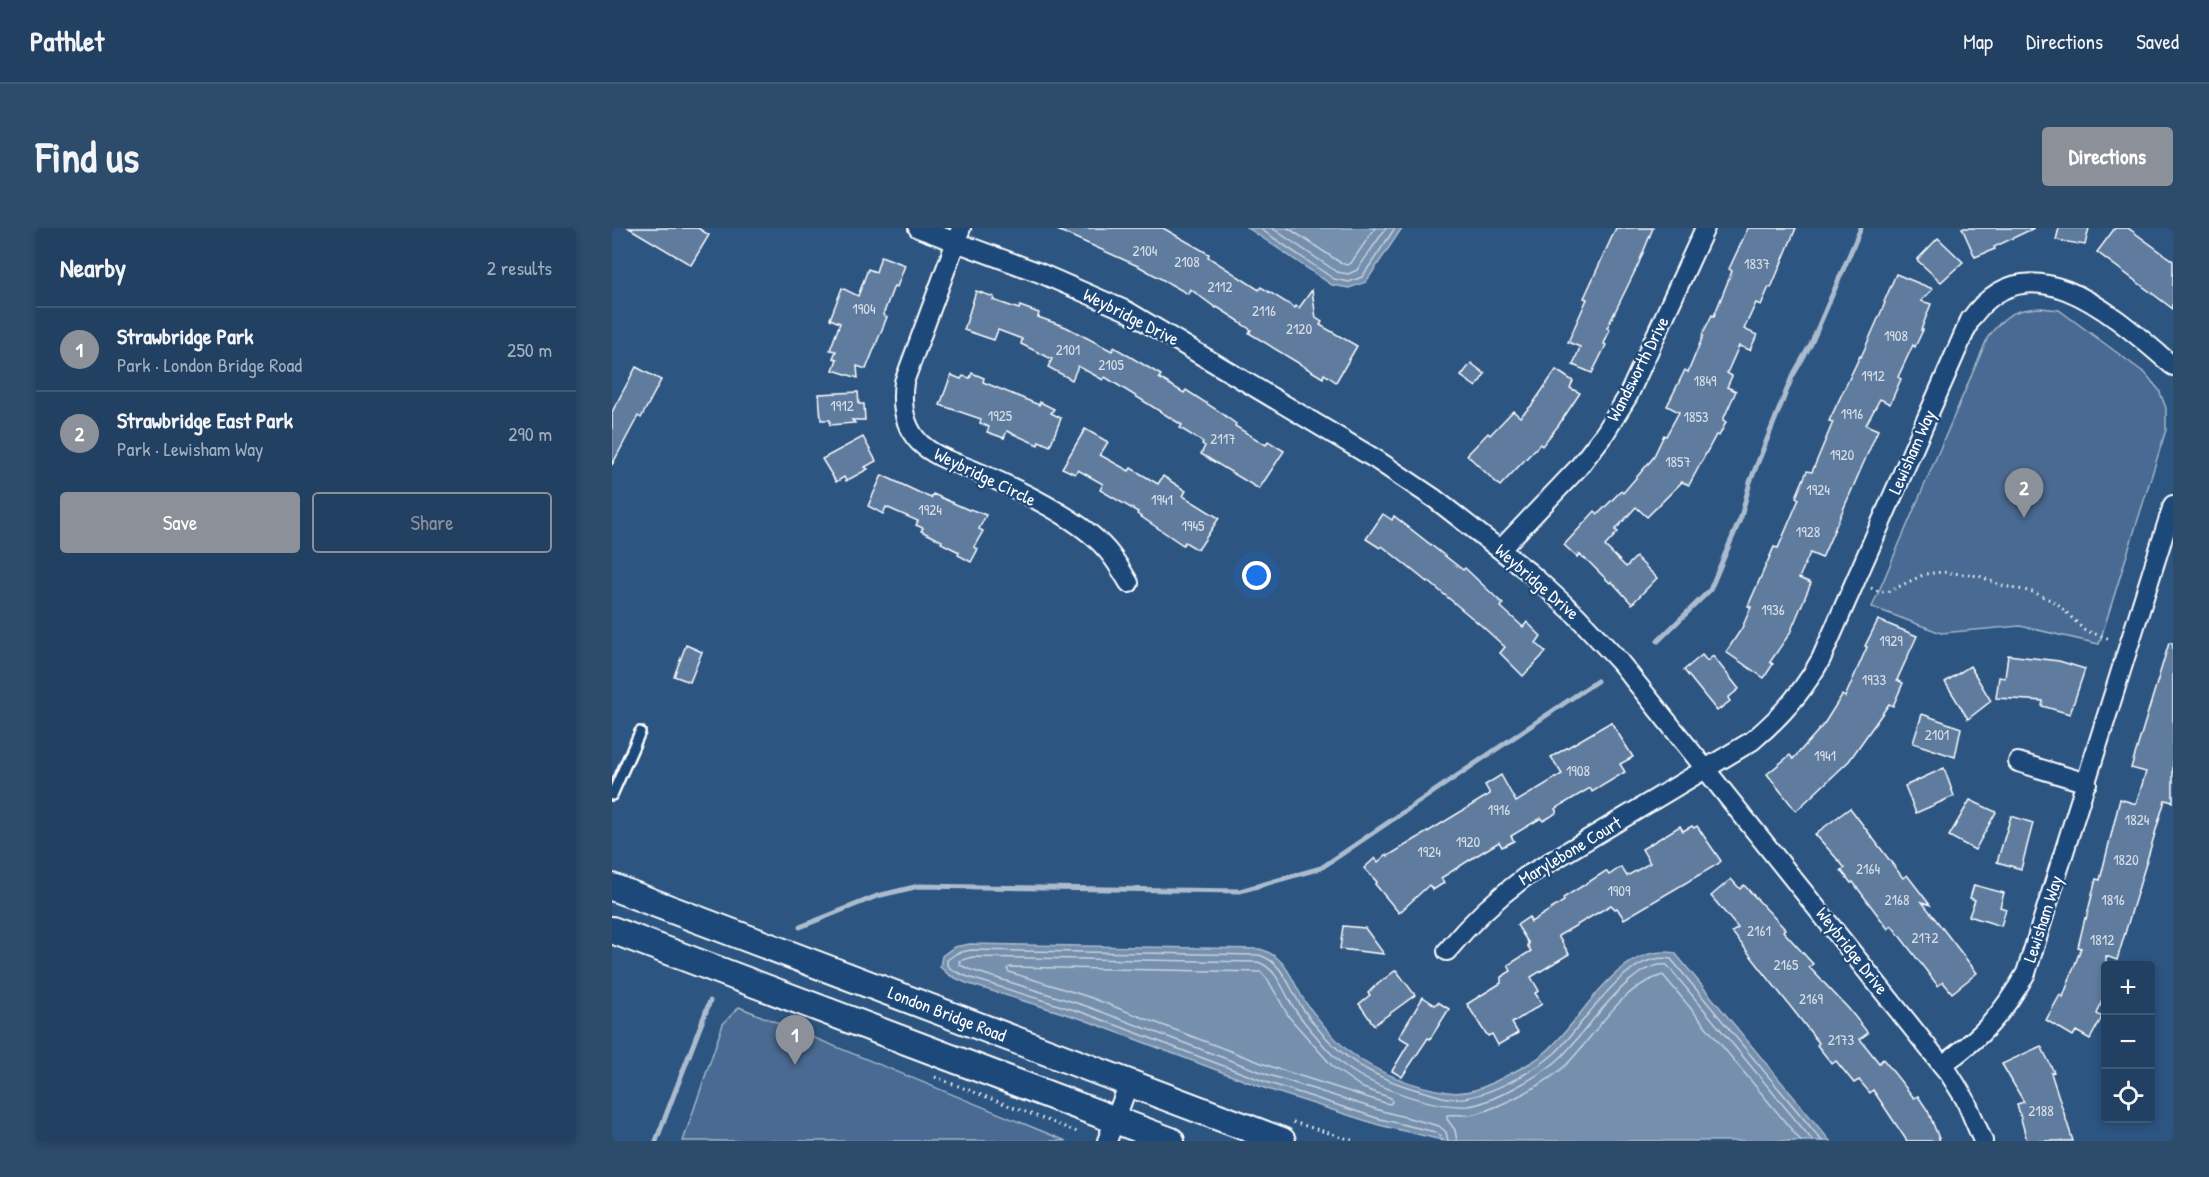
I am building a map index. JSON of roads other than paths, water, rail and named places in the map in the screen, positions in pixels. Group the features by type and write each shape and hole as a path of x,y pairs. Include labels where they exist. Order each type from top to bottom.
{"main road":[{"name":"London Bridge Road","path":"612,888 1282,1141"},
{"path":"612,930 1111,1131 1171,1141"}],"street":[{"name":"Weybridge Drive","path":"918,228 959,235 1127,311 1377,460 1435,499 1501,549 1576,615 1612,653 1707,769 1942,1065 1965,1099 1983,1141"},
{"name":"Wandsworth Drive","path":"1501,549 1578,468 1605,433 1628,396 1705,228"},
{"name":"Weybridge Circle","path":"959,235 904,382 901,400 909,428 919,442 932,452 1016,489 1087,531 1105,547 1128,583"},
{"name":"Lewisham Way","path":"1707,769 1752,741 1775,722 1796,700 1809,680 1821,659 1957,349 1980,305 1993,294 2015,285 2042,282 2056,285 2092,303 2119,321 2173,366"},
{"name":"Lewisham Way","path":"1942,1065 1970,1045 1992,1024 2011,1000 2026,973 2173,505"},
{"path":"2018,762 2087,783"},
{"name":"Marylebone Court","path":"1447,951 1470,923 1496,898 1525,878 1707,769"},
{"path":"1111,1131 1129,1083"}],"lane":[{"path":"612,795 640,732"}],"water":[{"path":"1248,228 1402,228 1366,282 1349,288 1332,285"},
{"path":"970,944 1260,949 1278,958 1289,972 1308,1006 1351,1053 1372,1067 1397,1078 1423,1087 1455,1093 1468,1092 1488,1085 1539,1057 1563,1034 1604,985 1636,959 1655,953 1675,953 1830,1141 1446,1141 1379,1125 1264,1088 1082,1019 966,983 949,975 940,967 942,956 954,947"}],"waterway":[{"path":"1658,641 1710,590 1741,517 1750,482 1792,377 1811,344 1861,228"},
{"path":"800,927 877,896 919,886 1240,891 1321,868 1597,681"},
{"path":"656,1141 710,1001"}],"place":[{"name":"Strawbridge East Park","path":"2024,518"},
{"name":"Strawbridge Park","path":"795,1065"}]}
